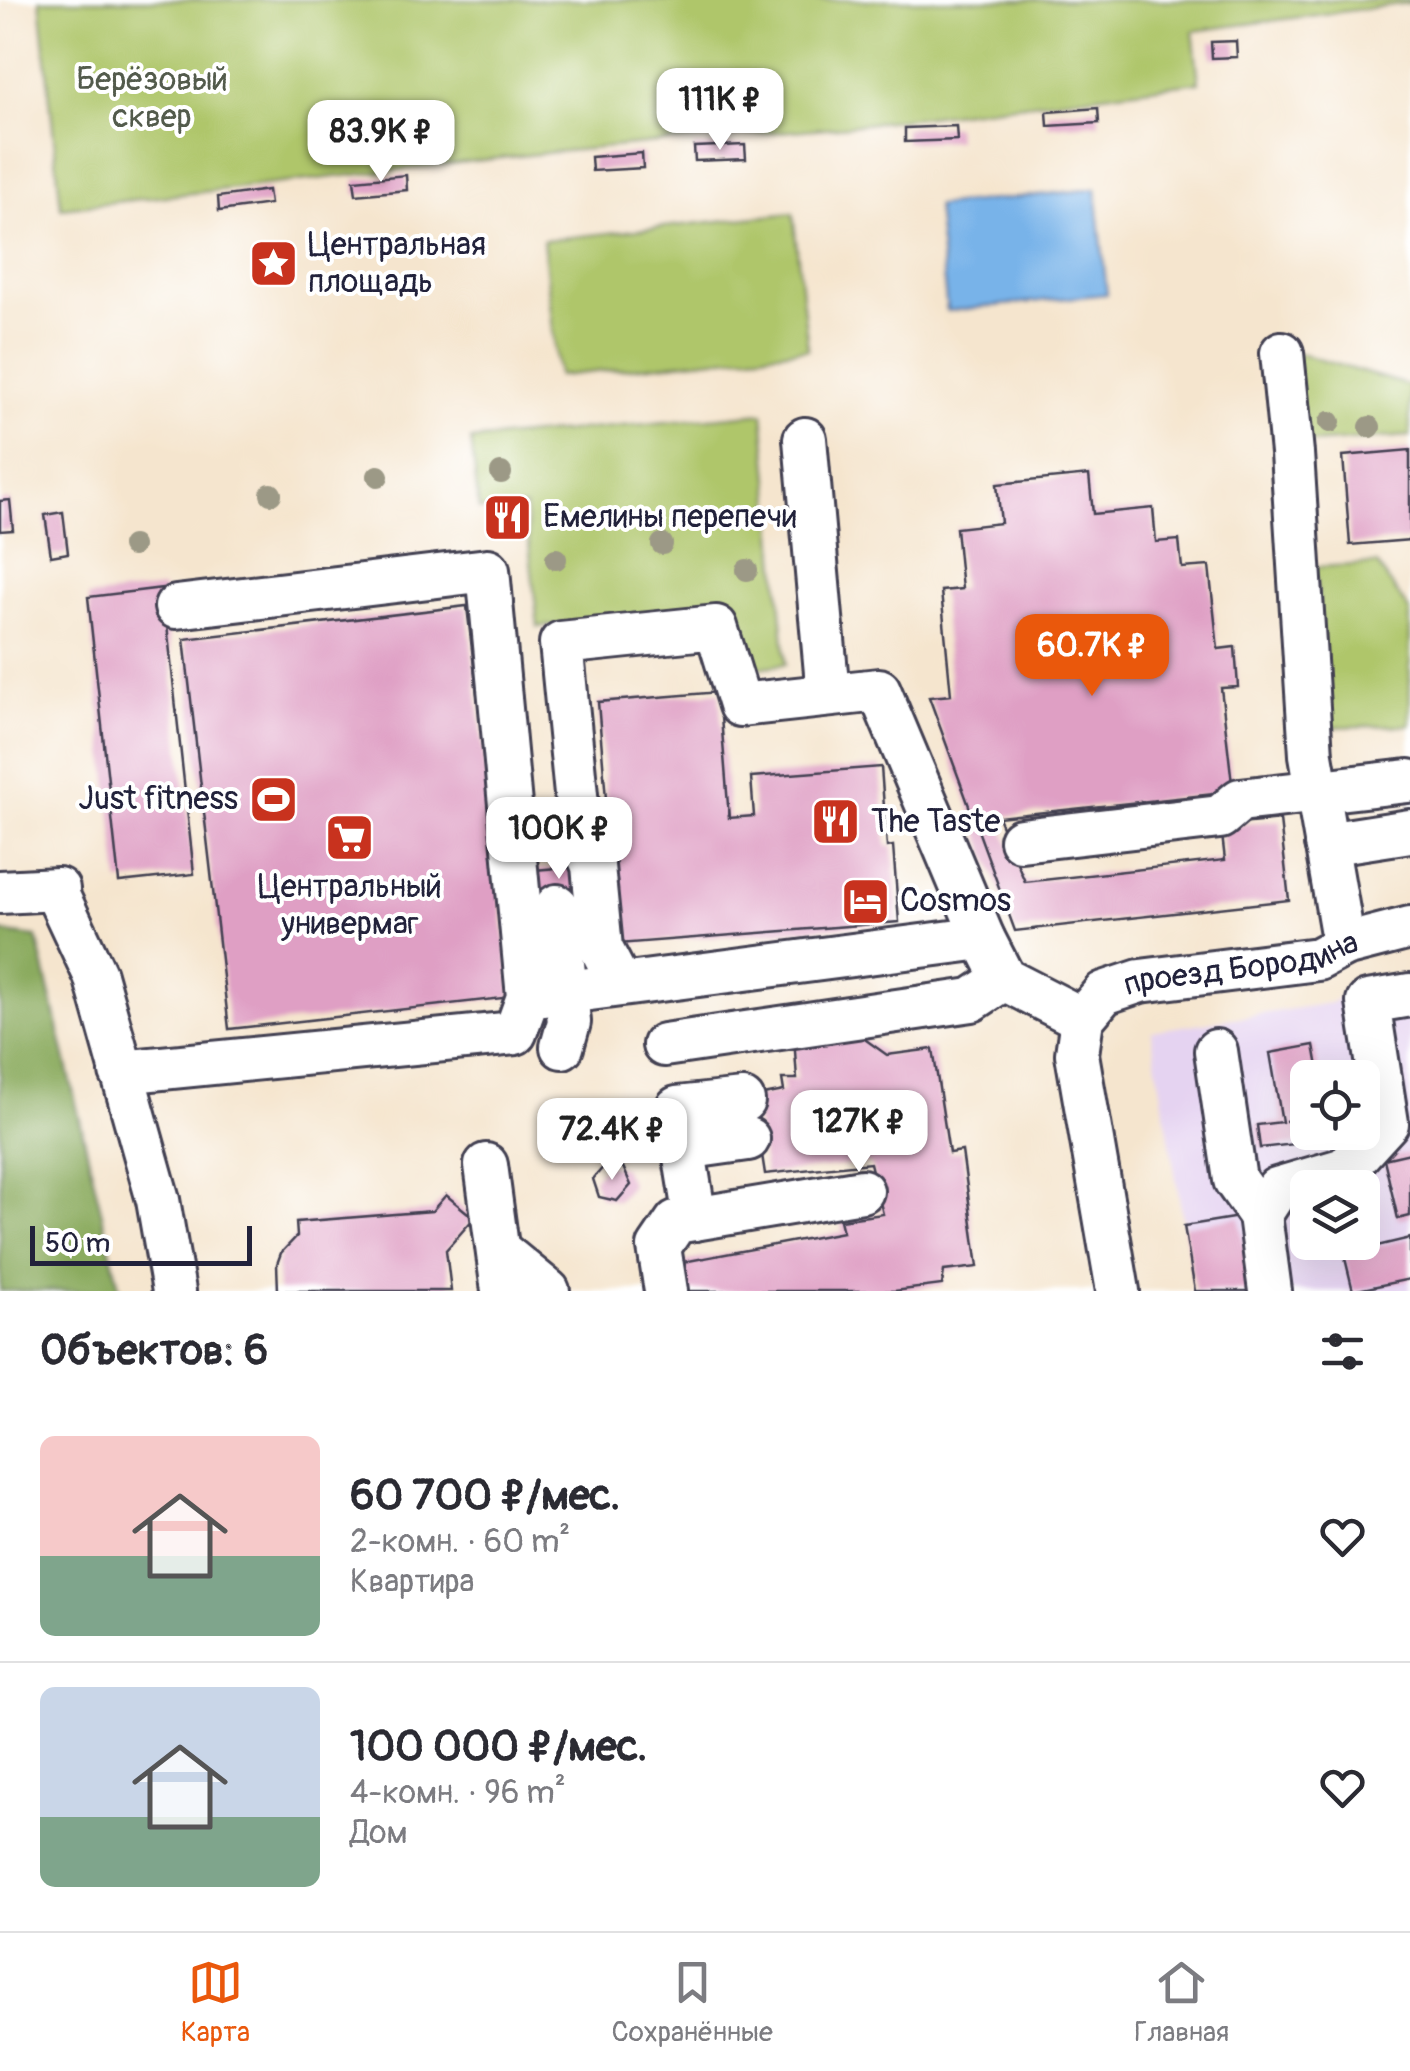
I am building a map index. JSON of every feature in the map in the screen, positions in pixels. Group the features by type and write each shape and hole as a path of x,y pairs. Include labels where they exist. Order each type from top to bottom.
{"street":[{"path":"1282,353 1311,756 1344,946"},
{"path":"805,440 828,695"},
{"path":"176,607 488,570 537,1008"},
{"path":"620,984 601,948 593,866 580,834 560,643 716,627 740,705 879,690 1004,979 1082,1019 1077,1054 1118,1291"},
{"path":"1021,840 1220,817 1240,800 1408,781"},
{"path":"1326,844 1410,830"},
{"path":"0,892 59,894 94,974 158,1200 174,1291"},
{"path":"537,1008 557,906"},
{"name":"проезд Бородина","path":"1082,1019 1104,993 1140,982 1318,959 1344,946 1410,928"},
{"path":"121,1072 471,1055 537,1008 620,984 983,938"},
{"path":"664,1045 972,1000 1004,979"},
{"path":"1260,1215 1277,1189 1345,1170 1387,1123 1368,1002 1410,996"},
{"path":"537,1008 570,1022 562,1047"},
{"path":"1216,1051 1235,1180 1260,1215 1270,1291"},
{"path":"695,1219 677,1108 746,1120"},
{"path":"486,1165 500,1270 548,1291"},
{"path":"666,1291 660,1247 676,1222 862,1191"}],"shaded area":[{"path":"1410,978 1410,1291 1195,1291 1151,1031 1331,1003 1345,993"}],"green space":[{"name":"Берёзовый сквер","path":"40,0 1410,3 1193,31 1199,82 849,126 555,152 61,208"},
{"path":"793,213 808,349 558,376 543,240"},
{"path":"1287,350 1410,386 1410,436 1296,444"},
{"path":"763,413 786,664 758,668 742,661 728,603 538,627 525,507 479,510 471,440"},
{"path":"1377,564 1410,612 1410,725 1331,727 1315,567"},
{"path":"0,932 37,937 120,1291 0,1291"}],"water":[{"path":"1096,189 1107,294 947,311 936,206"}],"building":[{"path":"1236,41 1237,57 1212,58 1211,42"},
{"path":"1098,108 1099,123 1048,126 1047,112"},
{"path":"956,126 957,140 905,142 905,128"},
{"path":"745,145 746,159 695,161 694,147"},
{"path":"642,153 643,168 592,171 591,157"},
{"path":"406,175 407,190 356,195 354,180"},
{"path":"268,190 270,204 219,211 218,197"},
{"path":"1410,450 1410,540 1350,545 1343,456"},
{"path":"1089,475 1093,514 1153,508 1156,542 1179,540 1182,568 1209,566 1218,649 1235,647 1238,687 1221,688 1233,792 998,817 1025,882 1225,860 1221,826 1280,820 1289,900 1015,931 929,697 951,695 941,591 962,589 956,528 1001,523 997,484"},
{"path":"10,500 13,530 0,531 0,501"},
{"path":"63,512 68,553 51,556 45,515"},
{"path":"163,588 194,874 119,882 88,597"},
{"name":"Центральный универмаг","path":"467,606 512,997 229,1029 184,639"},
{"path":"719,692 729,818 754,816 751,777 881,767 887,847 893,846 899,922 618,944 598,702"},
{"path":"580,866 583,895 538,899 535,870"},
{"path":"852,1030 887,1055 933,1049 949,1153 962,1151 978,1267 944,1271 942,1285 894,1291 686,1291 683,1262 843,1232 840,1220 883,1214 870,1163 765,1174 753,1097 784,1091 782,1079 797,1079 794,1037"},
{"path":"1314,1045 1317,1060 1290,1060 1290,1120 1285,1121 1290,1121 1290,1145 1260,1148 1257,1125 1282,1122 1270,1053"},
{"path":"1410,1153 1410,1216 1398,1219 1384,1159"},
{"path":"605,1165 623,1167 631,1185 617,1201 599,1197 593,1179"},
{"path":"446,1195 474,1218 446,1250 451,1291 278,1291 277,1264 281,1253 297,1236 296,1222 432,1211"},
{"path":"1239,1217 1251,1291 1195,1291 1184,1226"},
{"path":"1410,1238 1410,1279 1353,1291 1345,1260 1380,1260 1380,1245"}],"place":[{"name":"Центральная площадь","path":"273,263"},
{"name":"Емелины перепечи","path":"508,517"},
{"name":"Just fitness","path":"273,799"},
{"name":"The Taste","path":"836,822"},
{"name":"Центральный универмаг","path":"350,837"},
{"name":"Cosmos","path":"865,901"}]}
